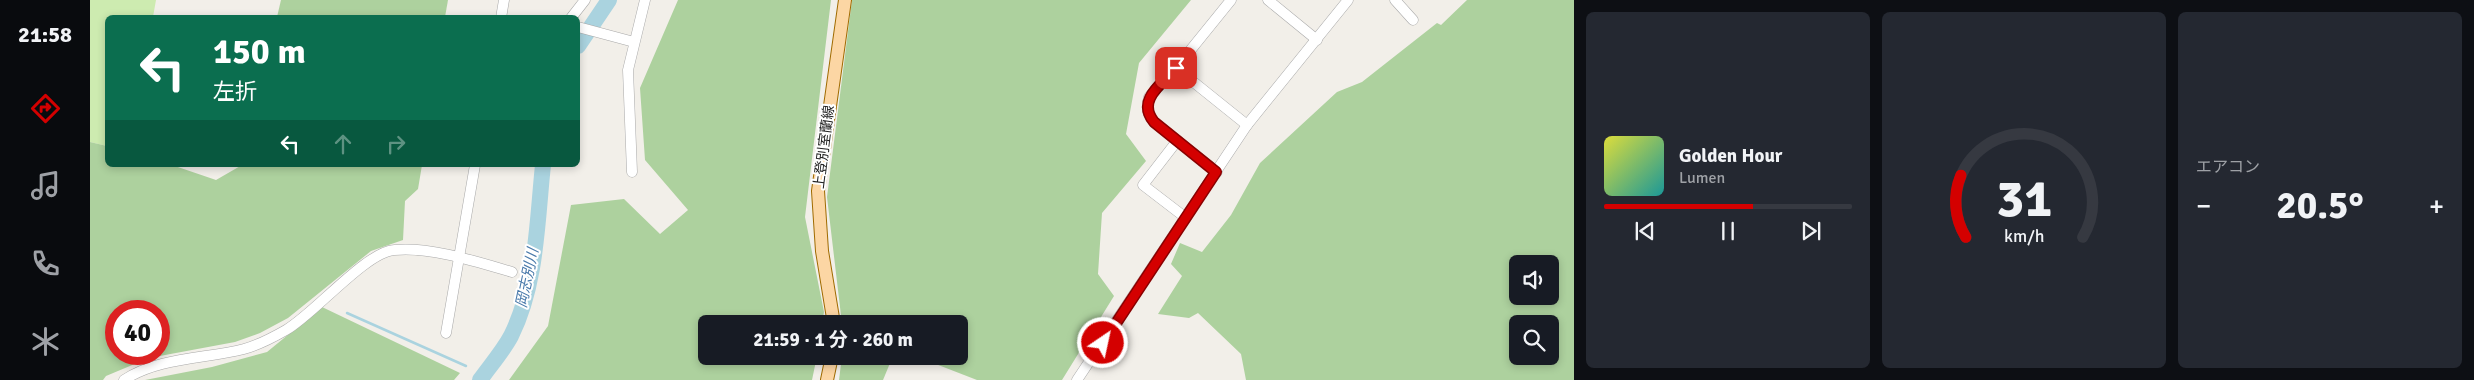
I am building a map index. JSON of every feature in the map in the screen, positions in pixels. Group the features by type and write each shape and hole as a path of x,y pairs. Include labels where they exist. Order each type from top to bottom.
{"main road":[{"name":"上登別室蘭線","path":"833,315 822,251 818,191 845,0"},
{"path":"827,380 830,365"}],"street":[{"path":"502,15 504,0"},
{"path":"573,15 585,0"},
{"path":"632,172 628,70 645,0"},
{"path":"1216,172 1150,118 1147,103 1149,97 1176,68 1231,0"},
{"path":"1268,0 1316,40"},
{"path":"1077,380 1247,125 1348,0"},
{"path":"1394,0 1413,20"},
{"path":"580,28 634,42"},
{"path":"1176,68 1247,125"},
{"path":"1177,141 1143,185 1186,218"},
{"path":"446,333 475,167"},
{"path":"124,380 139,370 244,349 267,340 289,329 375,256 393,250 408,250 460,257 512,272"}],"green space":[{"path":"90,0 156,0 153,15 105,15 105,146 90,142"},
{"path":"281,0 448,0 445,15 277,15"},
{"path":"678,0 831,0 805,217 824,315 698,315 698,365 815,365 812,380 509,380 548,326 571,205 624,199 660,234 688,210 645,160 640,88"},
{"path":"852,0 1191,0 1139,63 1126,134 1146,161 1102,213 1098,274 1114,296 1062,380 977,380 938,365 968,365 968,315 841,315 827,197"},
{"path":"1467,0 1574,0 1574,380 1246,380 1241,354 1198,313 1189,318 1158,314 1182,276 1171,264 1180,243 1202,252 1231,215 1260,163 1337,92 1362,82 1437,23 1441,25"},
{"path":"90,142 105,146 105,167 178,167 216,180 239,167 422,167 418,189 405,201 403,240 371,251 288,318 260,333 235,342 170,354 170,300 105,300 105,365 132,365 106,376 103,380 90,380"},
{"path":"322,307 460,373 454,380 145,380 212,367 267,352"},
{"path":"841,365 889,365 883,380 839,380"}],"waterway":[{"name":"岡志別川","path":"580,43 609,0"},
{"name":"岡志別川","path":"480,380 511,336 520,316 535,252 543,167"},
{"path":"347,313 466,366"}],"route":[{"path":"1103,343 1216,172 1150,118 1147,103 1149,97 1176,68"}]}
